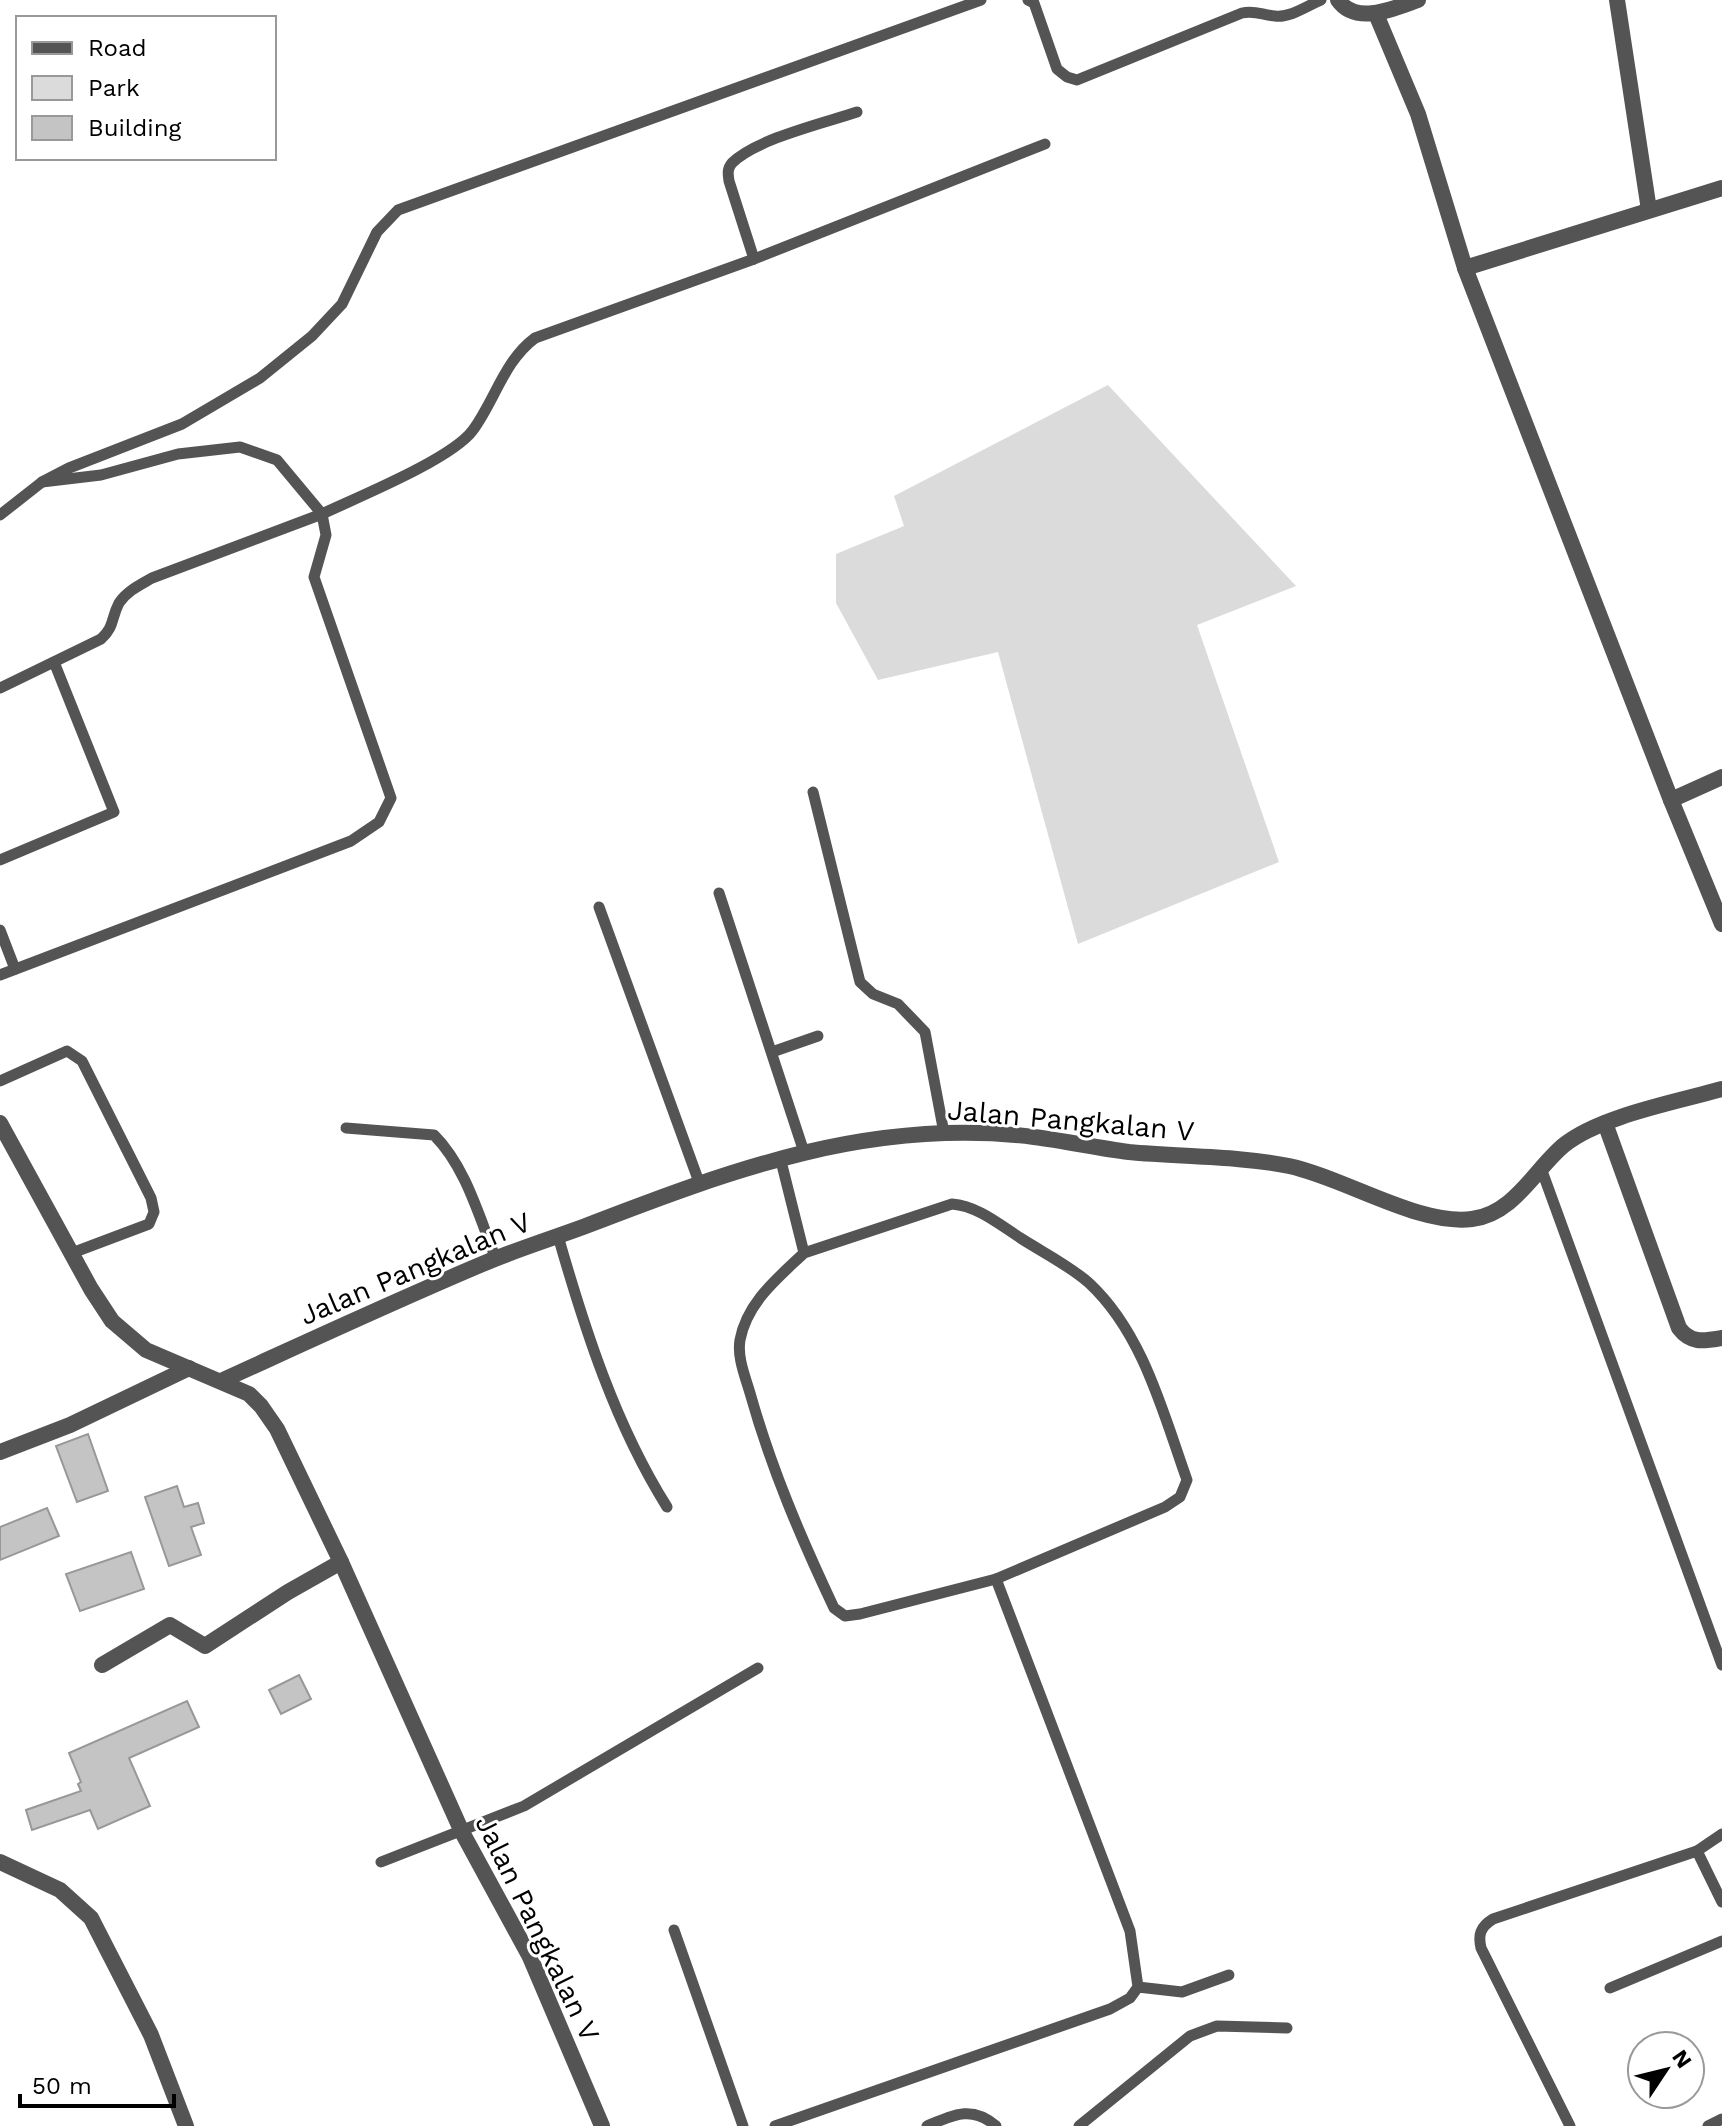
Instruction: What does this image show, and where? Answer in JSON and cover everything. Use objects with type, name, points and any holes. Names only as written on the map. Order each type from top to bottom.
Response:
[{"type":"street","points":[[1338,0],[1352,10],[1376,14],[1418,0]]},
{"type":"street","points":[[1617,0],[1649,210]]},
{"type":"street","points":[[1376,14],[1418,114],[1465,268],[1722,924]]},
{"type":"street","points":[[1465,268],[1722,188]]},
{"type":"street","points":[[1671,800],[1722,777]]},
{"type":"street","name":"Jalan Pangkalan V","points":[[221,1381],[496,1259],[699,1182],[780,1157],[874,1138],[944,1133],[1034,1137],[1127,1151],[1285,1165],[1356,1187],[1425,1215],[1446,1219],[1486,1216],[1512,1199],[1542,1171],[1561,1147],[1579,1134],[1605,1123],[1722,1089]]},
{"type":"street","name":"Jalan Pangkalan V","points":[[0,1123],[91,1289],[112,1321],[146,1350],[249,1394],[277,1429],[341,1562],[462,1832],[530,1957],[602,2126]]},
{"type":"street","points":[[1605,1123],[1679,1328],[1686,1337],[1700,1342],[1722,1338]]},
{"type":"street","points":[[0,1452],[70,1425],[189,1368]]},
{"type":"street","points":[[102,1665],[170,1625],[205,1646],[341,1562]]},
{"type":"street","points":[[0,1862],[60,1890],[91,1918],[151,2035],[186,2126]]},
{"type":"lane","points":[[0,515],[42,482],[69,468],[182,424],[260,378],[312,336],[342,304],[377,232],[398,210],[981,0]]},
{"type":"lane","points":[[1028,0],[1034,3],[1057,69],[1077,80],[1242,13],[1255,10],[1275,16],[1286,15],[1321,0]]},
{"type":"lane","points":[[754,259],[729,181],[729,168],[733,162],[766,143],[857,112]]},
{"type":"lane","points":[[0,688],[101,639],[112,628],[119,604],[131,590],[152,578],[322,514],[433,460],[472,432],[518,351],[535,338],[754,259],[1045,144]]},
{"type":"lane","points":[[0,975],[351,841],[379,822],[391,798],[314,577],[326,535],[322,514],[277,460],[240,447],[178,454],[101,475],[42,482]]},
{"type":"lane","points":[[0,860],[114,812],[54,662]]},
{"type":"lane","points":[[813,792],[860,982],[873,994],[898,1004],[925,1032],[944,1133]]},
{"type":"lane","points":[[719,893],[804,1152]]},
{"type":"lane","points":[[599,907],[699,1182]]},
{"type":"lane","points":[[0,930],[15,969]]},
{"type":"lane","points":[[772,1052],[818,1036]]},
{"type":"lane","points":[[0,1081],[67,1051],[74,1054],[82,1061],[151,1198],[154,1212],[149,1224],[72,1253]]},
{"type":"lane","points":[[346,1128],[434,1135],[449,1150],[496,1259]]},
{"type":"lane","points":[[780,1157],[804,1253]]},
{"type":"lane","points":[[1542,1171],[1722,1665]]},
{"type":"lane","points":[[952,1204],[965,1205],[1086,1281],[1105,1300],[1125,1328],[1165,1418],[1187,1480],[1180,1497],[1148,1515],[996,1579],[845,1616],[834,1608],[794,1523],[763,1442],[739,1354],[740,1339],[757,1300],[804,1253],[952,1204]]},
{"type":"lane","points":[[558,1236],[598,1361],[628,1436],[667,1507]]},
{"type":"lane","points":[[775,2126],[1110,2009],[1130,1998],[1138,1987],[1130,1931],[996,1579]]},
{"type":"lane","points":[[381,1862],[524,1806],[758,1668]]},
{"type":"lane","points":[[1570,2126],[1481,1948],[1479,1936],[1484,1925],[1493,1919],[1697,1851],[1722,1834]]},
{"type":"lane","points":[[1697,1851],[1722,1902]]},
{"type":"lane","points":[[674,1930],[743,2126]]},
{"type":"lane","points":[[1610,1988],[1722,1941]]},
{"type":"lane","points":[[1138,1987],[1182,1992],[1229,1975]]},
{"type":"lane","points":[[1079,2126],[1190,2036],[1217,2026],[1287,2028]]},
{"type":"lane","points":[[927,2126],[956,2114],[984,2115],[996,2126]]},
{"type":"lane","points":[[1708,2126],[1722,2119]]},
{"type":"green space","points":[[1108,385],[1296,586],[1197,625],[1279,862],[1078,944],[998,652],[878,680],[836,603],[836,554],[904,526],[894,496]]},
{"type":"building","points":[[88,1434],[108,1491],[77,1502],[56,1446]]},
{"type":"building","points":[[177,1486],[184,1507],[198,1503],[204,1523],[191,1527],[201,1555],[169,1566],[145,1497]]},
{"type":"building","points":[[47,1508],[59,1536],[0,1560],[0,1527]]},
{"type":"building","points":[[131,1552],[144,1589],[80,1611],[66,1574]]},
{"type":"building","points":[[299,1675],[311,1699],[281,1714],[269,1690]]},
{"type":"building","points":[[187,1701],[199,1727],[129,1758],[150,1806],[98,1829],[90,1810],[32,1830],[26,1810],[81,1791],[78,1784],[81,1782],[69,1753]]}]
